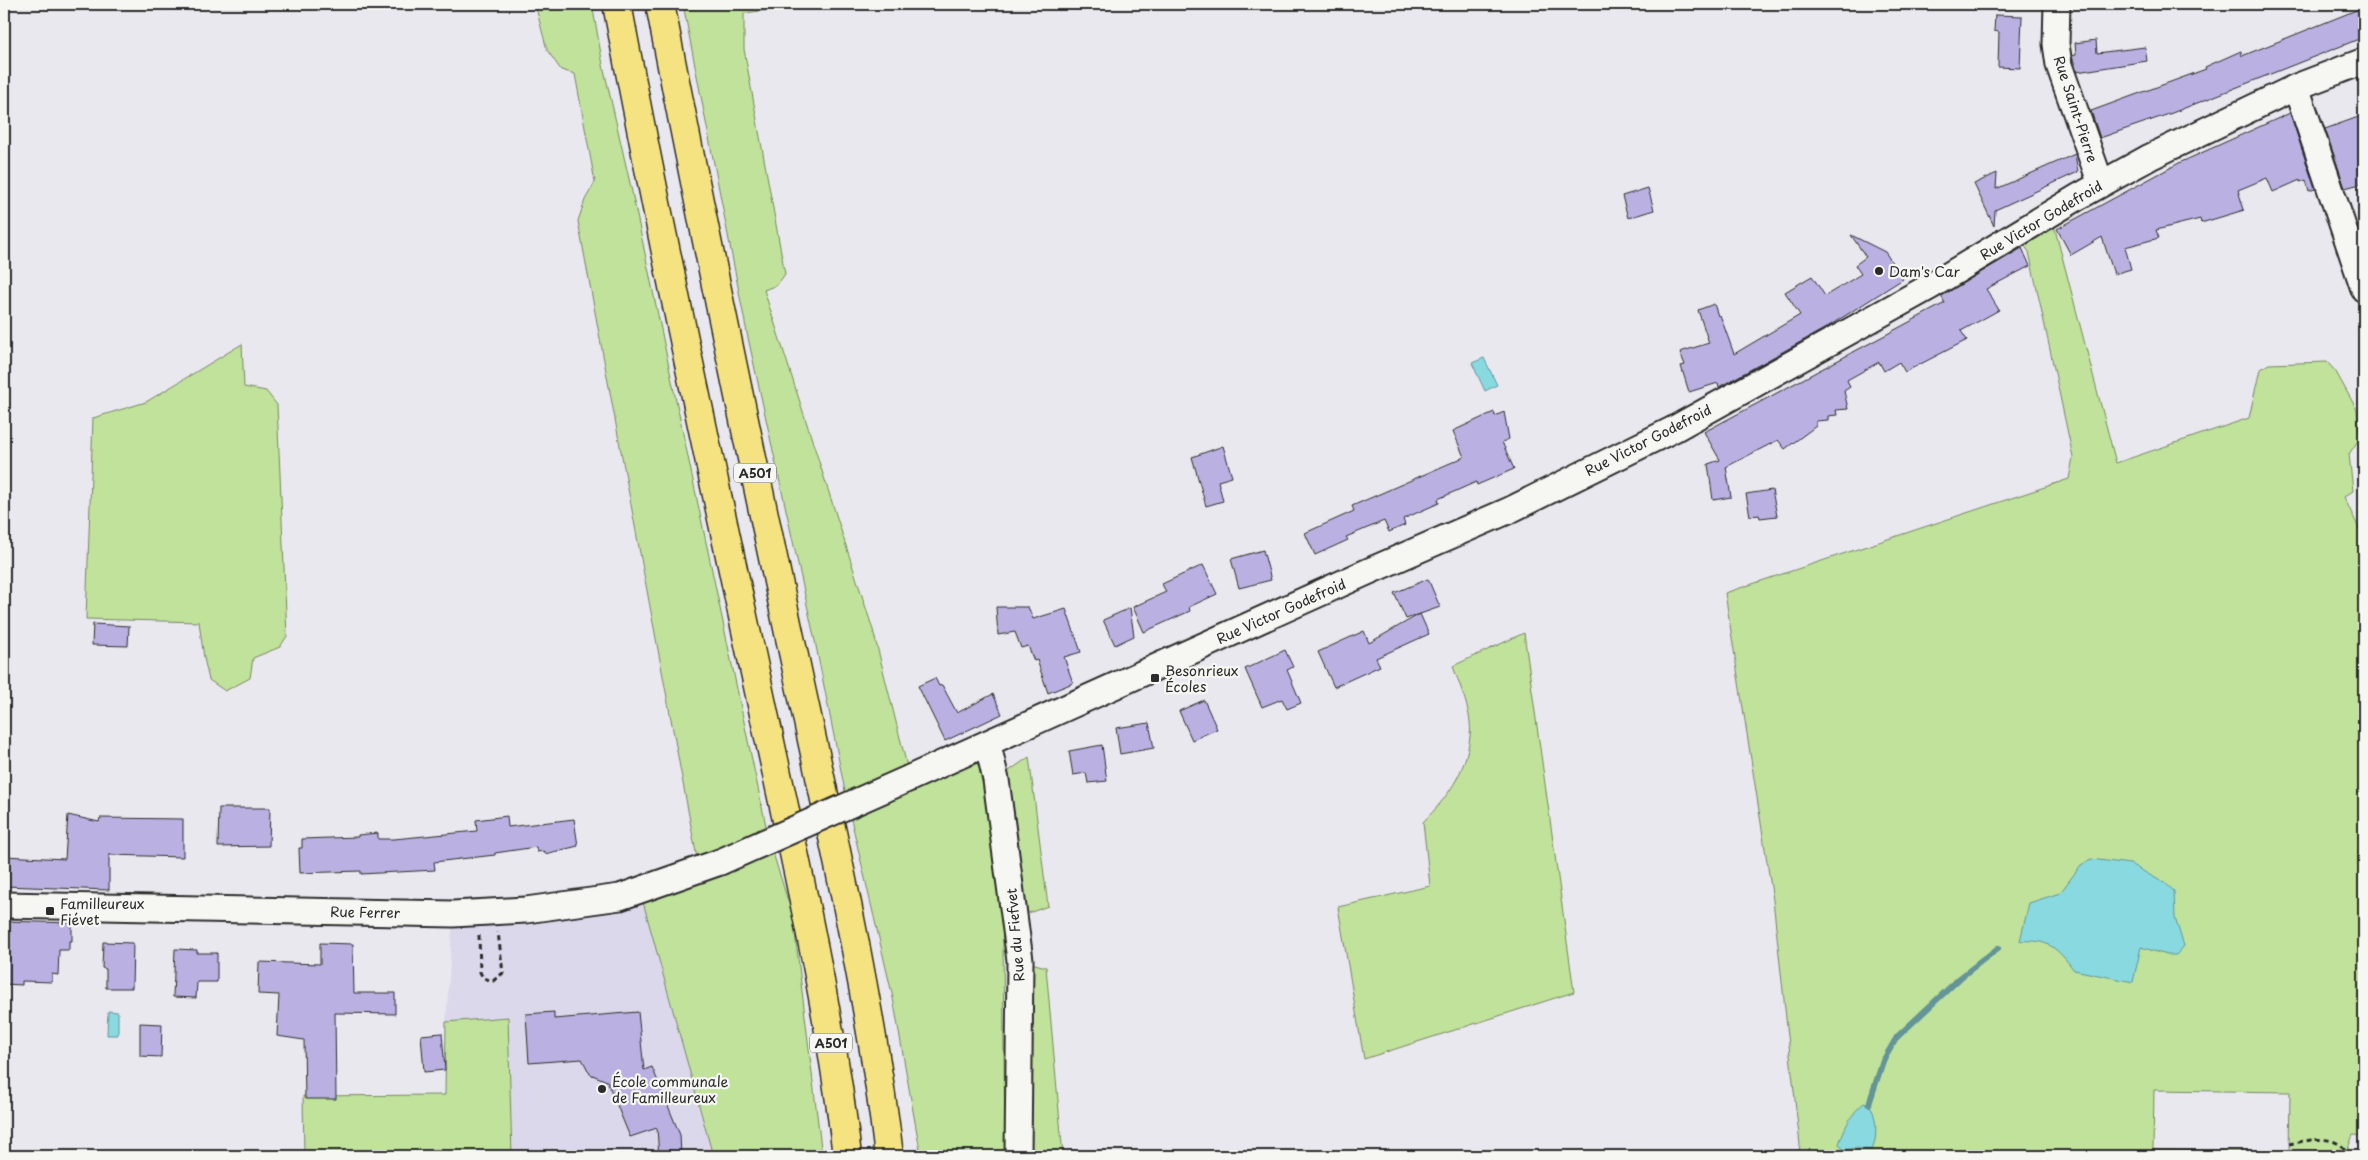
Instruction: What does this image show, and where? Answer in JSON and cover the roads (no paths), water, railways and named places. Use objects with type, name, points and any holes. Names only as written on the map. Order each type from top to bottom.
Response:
[{"type":"highway","name":"A501","points":[[616,4],[706,446],[810,930],[840,1096],[847,1156]]},
{"type":"highway","name":"A501","points":[[660,4],[702,223],[855,941],[882,1097],[889,1156]]},
{"type":"street","name":"Rue Saint-Pierre","points":[[2057,4],[2056,44],[2059,65],[2101,184]]},
{"type":"street","name":"Rue Victor Godefroid","points":[[720,862],[988,745],[1313,596],[1510,510],[1674,429],[1931,286],[2101,184],[2150,157],[2296,87],[2364,61]]},
{"type":"street","points":[[2296,87],[2364,289]]},
{"type":"street","name":"Rue du Fiefvet","points":[[988,745],[996,780],[1020,960],[1018,1156]]},
{"type":"street","name":"Rue Ferrer","points":[[4,905],[499,912],[620,897],[720,862]]},
{"type":"water","points":[[1484,358],[1497,385],[1485,391],[1472,363]]},
{"type":"water","points":[[2091,859],[2130,864],[2166,884],[2174,891],[2175,918],[2184,946],[2176,955],[2166,955],[2141,947],[2133,982],[2074,970],[2052,946],[2045,943],[2020,941],[2029,903],[2060,893],[2081,865]]},
{"type":"water","points":[[108,1011],[118,1012],[118,1035],[107,1035]]},
{"type":"water","points":[[1864,1103],[1869,1104],[1874,1114],[1876,1126],[1872,1150],[1855,1148],[1844,1150],[1839,1144],[1843,1133],[1852,1116]]},
{"type":"waterway","points":[[1869,1104],[1883,1061],[1897,1037],[1961,977],[1998,948]]},
{"type":"place","name":"Dam's Car","points":[[1879,271]]},
{"type":"place","name":"Besonrieux Écoles","points":[[1155,678]]},
{"type":"place","name":"Familleureux Fiévet","points":[[50,911]]},
{"type":"place","name":"École communale de Familleureux","points":[[602,1089]]}]
